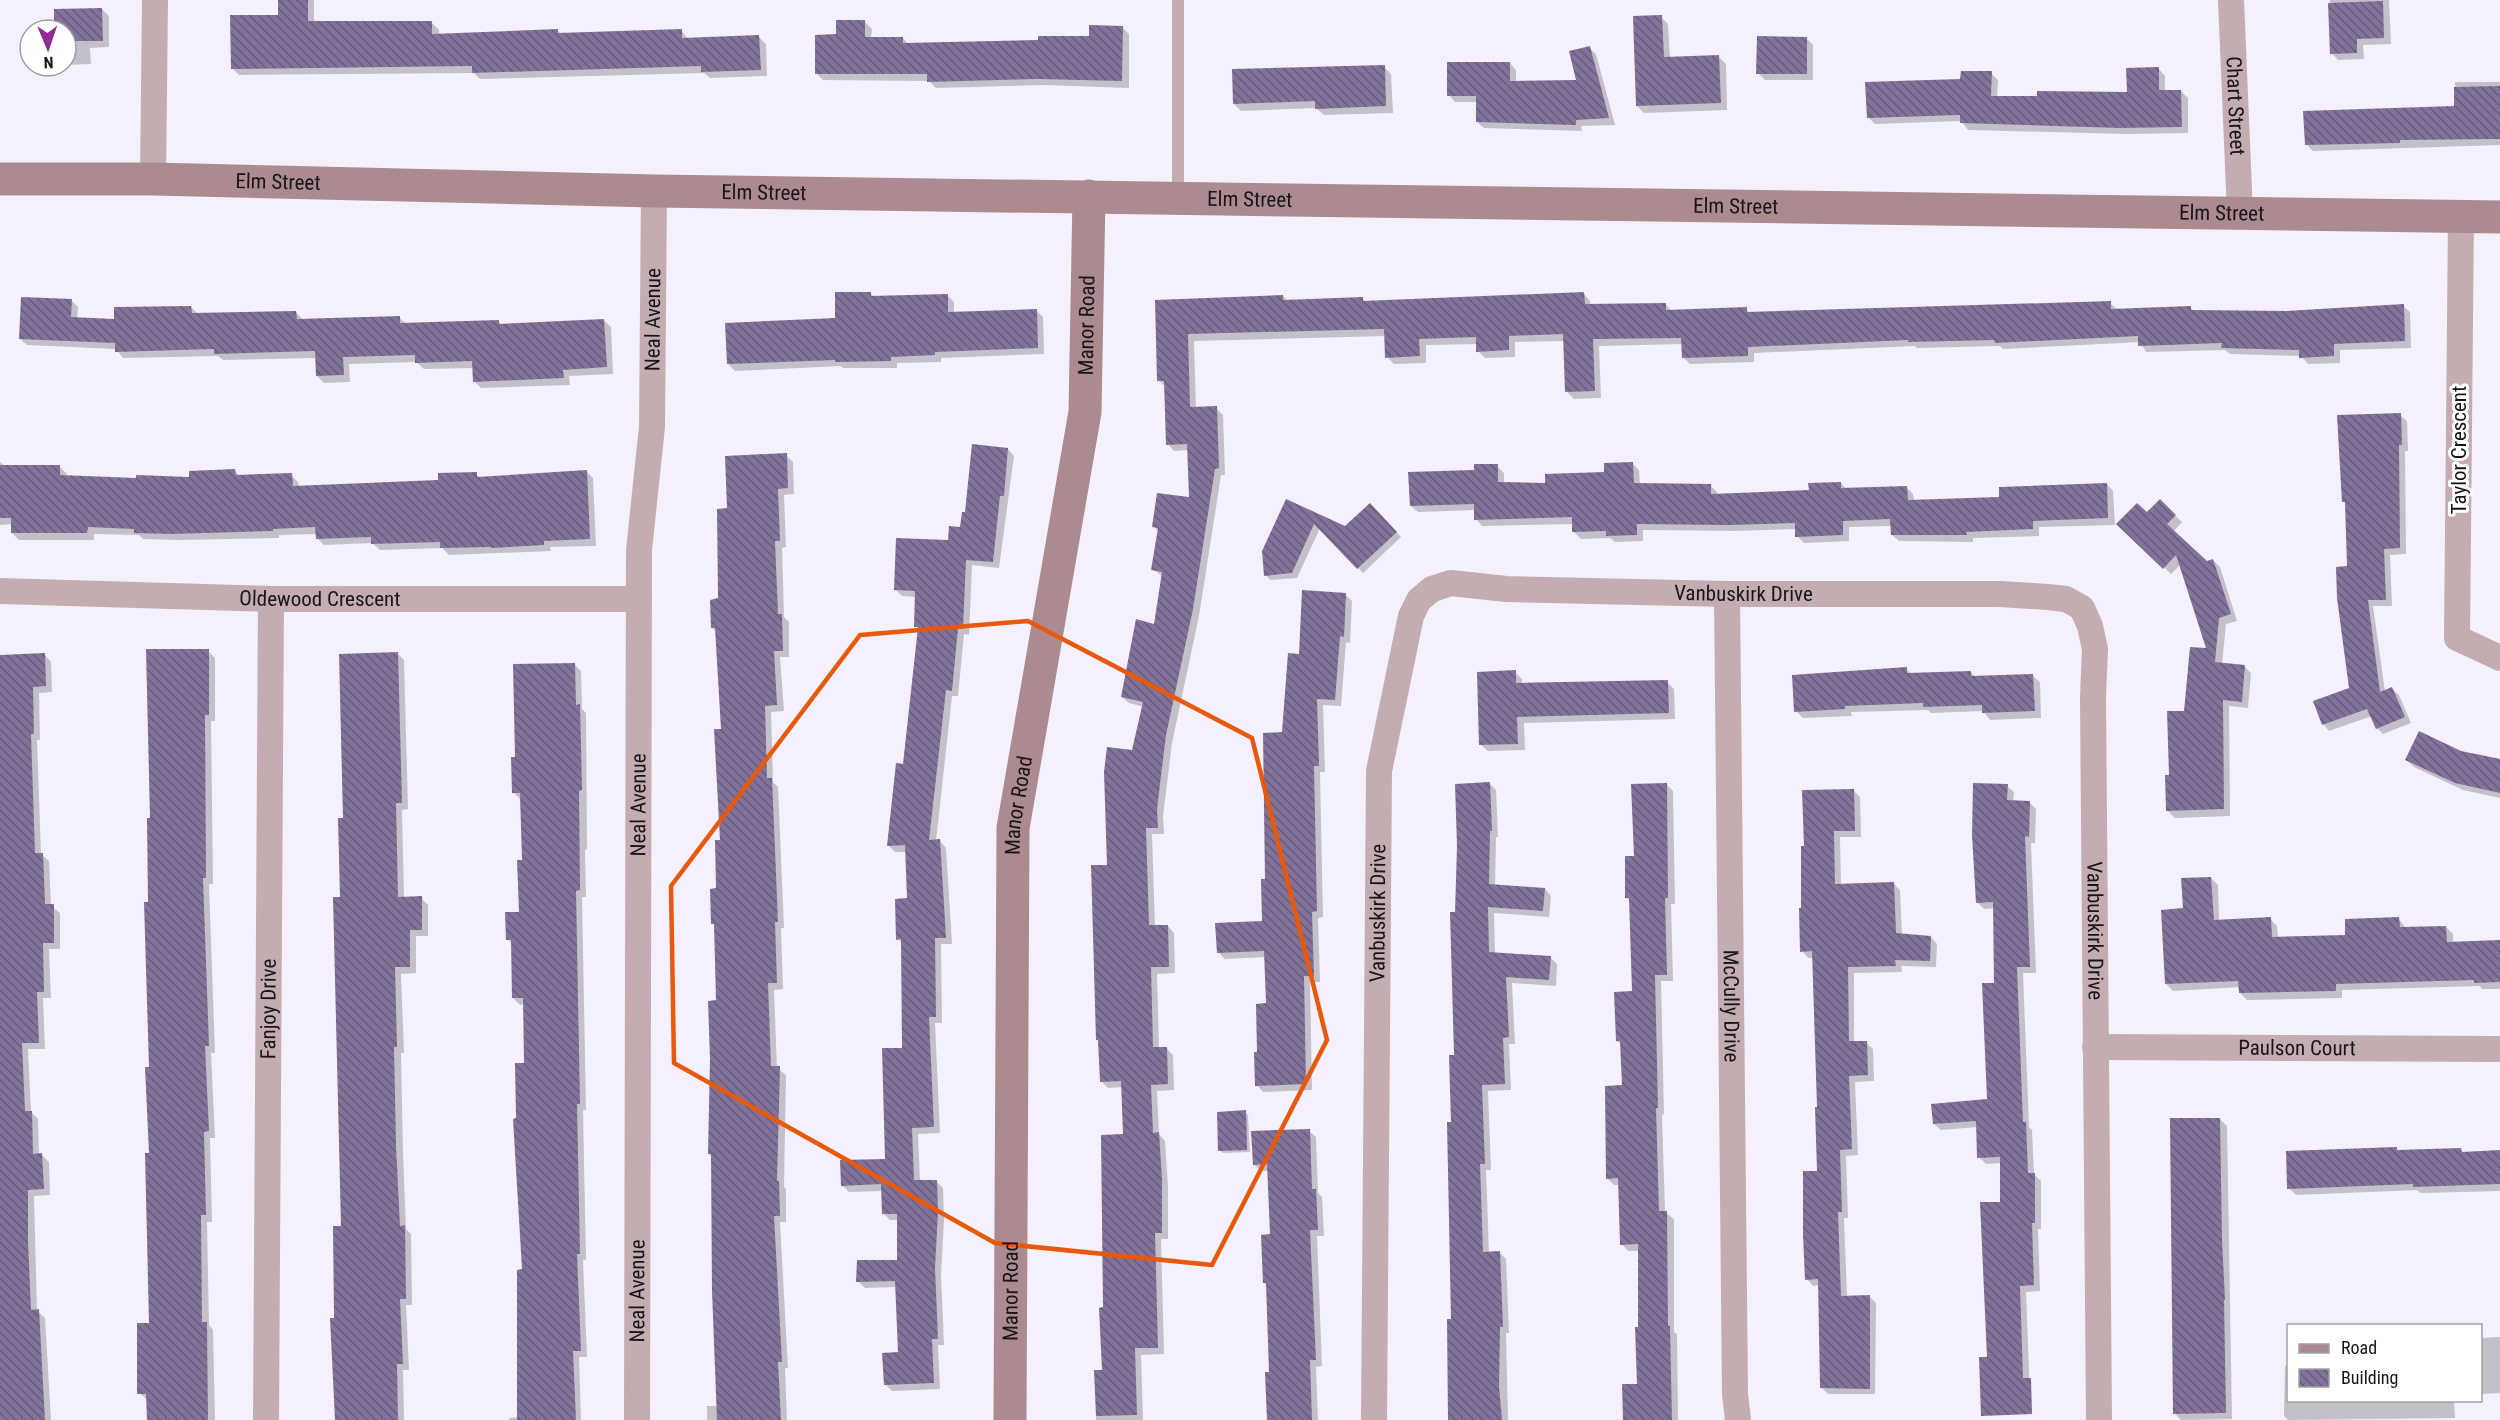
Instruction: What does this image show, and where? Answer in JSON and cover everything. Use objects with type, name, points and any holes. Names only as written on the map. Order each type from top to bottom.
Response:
[{"type":"main road","name":"Elm Street","points":[[0,178],[654,191],[2500,217]]},
{"type":"main road","name":"Manor Road","points":[[1010,1420],[1013,828],[1085,412],[1089,196]]},
{"type":"street","points":[[153,180],[155,0]]},
{"type":"street","name":"Chart Street","points":[[2231,0],[2240,214]]},
{"type":"street","name":"Neal Avenue","points":[[637,1420],[639,550],[652,427],[654,191]]},
{"type":"street","name":"Taylor Crescent","points":[[2461,215],[2457,638],[2500,658]]},
{"type":"street","name":"Vanbuskirk Drive","points":[[1374,1420],[1379,771],[1411,616],[1419,600],[1432,589],[1451,583],[1506,589],[1726,594],[2000,594],[2066,599],[2082,608],[2090,626],[2095,649],[2093,697],[2099,1420]]},
{"type":"street","name":"Oldewood Crescent","points":[[0,591],[271,599],[639,599]]},
{"type":"street","name":"McCully Drive","points":[[1726,594],[1735,1394],[1738,1420]]},
{"type":"street","name":"Fanjoy Drive","points":[[266,1420],[271,599]]},
{"type":"street","name":"Paulson Court","points":[[2095,1047],[2500,1049]]},
{"type":"lane","points":[[1178,0],[1178,197]]},
{"type":"highlighted area","points":[[1028,621],[1252,738],[1327,1040],[1212,1265],[995,1243],[674,1063],[671,886],[860,635]]},
{"type":"building","points":[[278,0],[308,0],[308,21],[432,21],[432,34],[558,29],[558,33],[682,29],[682,38],[759,35],[761,70],[701,72],[701,66],[472,73],[472,66],[231,69],[230,15],[278,15]]},
{"type":"building","points":[[2383,1],[2384,38],[2357,39],[2357,53],[2330,54],[2328,3]]},
{"type":"building","points":[[102,8],[103,41],[78,41],[78,18],[54,18],[54,9]]},
{"type":"building","points":[[1662,15],[1664,57],[1719,55],[1721,103],[1636,106],[1633,16]]},
{"type":"building","points":[[836,20],[865,20],[865,37],[903,37],[903,43],[1038,40],[1038,36],[1089,36],[1089,25],[1123,26],[1122,81],[1038,79],[927,82],[927,74],[815,74],[815,35],[836,34]]},
{"type":"building","points":[[1757,36],[1807,37],[1807,74],[1756,74]]},
{"type":"building","points":[[1590,46],[1609,118],[1576,120],[1576,125],[1476,122],[1476,96],[1447,96],[1447,62],[1510,62],[1510,81],[1576,80],[1569,51]]},
{"type":"building","points":[[1385,65],[1386,106],[1315,109],[1315,101],[1233,104],[1232,69]]},
{"type":"building","points":[[2159,67],[2159,90],[2181,90],[2182,127],[2120,128],[1960,123],[1960,115],[1867,118],[1865,82],[1960,79],[1961,71],[1992,71],[1991,96],[2037,96],[2037,91],[2127,92],[2126,68]]},
{"type":"building","points":[[2500,86],[2500,139],[2400,140],[2400,143],[2305,145],[2303,111],[2454,106],[2454,87]]},
{"type":"building","points":[[835,292],[871,292],[871,296],[948,294],[948,312],[1037,309],[1038,348],[935,352],[935,355],[891,357],[891,361],[835,362],[835,360],[727,364],[725,323],[835,318]]},
{"type":"building","points":[[1584,292],[1585,304],[1666,303],[1666,310],[1747,307],[1747,312],[2111,301],[2111,309],[2191,306],[2191,310],[2286,311],[2404,304],[2405,341],[2334,344],[2334,356],[2299,358],[2299,350],[2221,348],[2222,343],[2138,346],[2138,336],[1995,343],[1994,340],[1908,342],[1908,340],[1748,347],[1748,356],[1682,358],[1681,338],[1593,339],[1595,391],[1565,392],[1563,334],[1509,336],[1509,350],[1476,352],[1476,337],[1419,339],[1420,356],[1385,358],[1384,329],[1188,334],[1190,407],[1217,406],[1219,468],[1215,469],[1193,609],[1166,735],[1157,809],[1158,828],[1146,828],[1149,925],[1168,925],[1169,967],[1151,967],[1153,1047],[1167,1047],[1168,1084],[1151,1085],[1153,1133],[1159,1132],[1162,1180],[1162,1233],[1155,1233],[1158,1348],[1135,1348],[1137,1415],[1096,1416],[1094,1370],[1102,1370],[1099,1308],[1103,1307],[1101,1135],[1123,1134],[1121,1081],[1100,1082],[1098,1040],[1096,1040],[1091,865],[1107,865],[1104,772],[1107,747],[1132,750],[1143,702],[1121,697],[1136,619],[1154,624],[1162,572],[1151,570],[1158,528],[1152,527],[1157,493],[1189,497],[1187,444],[1166,445],[1164,381],[1157,381],[1155,300],[1283,295],[1283,300],[1363,297],[1363,301]]},
{"type":"building","points":[[21,297],[72,299],[71,317],[114,319],[114,307],[191,306],[192,313],[296,311],[297,319],[400,316],[400,323],[499,320],[499,324],[604,319],[607,367],[563,370],[564,378],[473,382],[472,361],[415,363],[415,355],[343,357],[344,375],[316,376],[315,351],[214,354],[214,349],[115,352],[115,343],[19,339]]},
{"type":"building","points":[[2401,413],[2400,548],[2384,549],[2386,600],[2368,600],[2380,692],[2392,687],[2405,717],[2376,729],[2367,709],[2322,725],[2313,701],[2349,688],[2337,598],[2336,567],[2347,566],[2345,502],[2342,502],[2337,415]]},
{"type":"building","points":[[972,444],[1008,448],[1004,496],[1000,496],[993,562],[966,560],[963,629],[958,628],[952,691],[946,690],[929,840],[940,839],[946,938],[935,938],[936,1017],[929,1017],[934,1127],[912,1128],[914,1180],[937,1180],[935,1268],[938,1339],[932,1339],[934,1383],[884,1385],[882,1353],[898,1352],[895,1281],[856,1282],[857,1260],[897,1260],[897,1214],[882,1214],[881,1184],[841,1186],[840,1160],[885,1159],[882,1048],[902,1048],[901,939],[896,940],[895,899],[907,898],[905,845],[887,846],[896,763],[903,764],[918,627],[914,627],[915,591],[894,590],[896,538],[948,540],[949,526],[960,527],[962,512],[965,512]]},
{"type":"building","points":[[787,453],[788,488],[778,489],[780,541],[775,541],[778,614],[782,614],[783,651],[774,651],[777,705],[765,706],[767,778],[772,778],[778,922],[775,922],[777,983],[768,983],[771,1066],[780,1066],[777,1181],[779,1181],[780,1216],[774,1216],[782,1362],[778,1362],[781,1420],[717,1420],[712,1291],[711,1154],[708,1154],[710,1059],[708,1001],[716,1000],[714,924],[711,924],[710,889],[716,888],[715,840],[720,840],[714,729],[721,729],[715,628],[711,628],[710,600],[718,598],[717,509],[727,508],[725,456]]},
{"type":"building","points":[[1633,462],[1634,483],[1711,484],[1711,494],[1809,490],[1808,483],[1841,482],[1841,488],[1907,486],[1908,500],[1999,497],[1999,487],[2107,483],[2108,518],[2033,521],[2033,529],[1966,532],[1967,535],[1891,535],[1890,519],[1843,521],[1843,535],[1795,537],[1795,523],[1637,524],[1637,535],[1606,536],[1606,531],[1572,532],[1572,517],[1474,520],[1474,504],[1410,506],[1408,472],[1474,470],[1474,464],[1498,464],[1498,482],[1545,483],[1545,474],[1604,472],[1604,463]]},
{"type":"building","points":[[0,465],[60,465],[60,475],[136,478],[136,475],[189,477],[189,471],[235,469],[236,475],[292,473],[293,486],[438,480],[438,473],[477,472],[477,477],[587,470],[590,539],[544,541],[544,545],[440,548],[440,542],[371,544],[371,537],[316,539],[315,527],[273,529],[273,531],[170,534],[134,533],[134,529],[88,527],[87,533],[11,533],[11,518],[0,518]]},
{"type":"building","points":[[1286,499],[1345,526],[1370,503],[1397,532],[1357,569],[1314,524],[1292,573],[1264,576],[1262,551]]},
{"type":"building","points":[[2160,499],[2176,515],[2167,524],[2207,561],[2213,559],[2231,614],[2219,618],[2215,662],[2245,665],[2242,702],[2223,700],[2224,809],[2166,811],[2165,775],[2169,775],[2167,711],[2184,711],[2190,647],[2206,648],[2176,555],[2163,569],[2116,524],[2137,503],[2147,512]]},
{"type":"building","points":[[1302,590],[1346,593],[1344,637],[1340,636],[1335,700],[1317,699],[1319,766],[1314,766],[1317,911],[1312,912],[1314,976],[1304,976],[1306,1084],[1255,1086],[1256,1004],[1266,1003],[1264,951],[1217,953],[1215,923],[1262,921],[1261,879],[1265,879],[1263,733],[1282,732],[1288,653],[1299,654]]},
{"type":"building","points":[[146,649],[209,649],[209,715],[205,715],[206,878],[203,878],[209,1046],[205,1046],[209,1131],[204,1132],[206,1215],[201,1215],[202,1322],[207,1322],[208,1420],[147,1420],[146,1394],[137,1394],[137,1323],[149,1323],[145,1153],[149,1153],[145,1067],[149,1067],[144,902],[148,902],[147,818],[150,818]]},
{"type":"building","points":[[398,652],[402,803],[396,803],[398,897],[422,896],[422,930],[410,930],[410,967],[395,967],[396,1146],[400,1226],[405,1225],[406,1299],[400,1299],[403,1364],[397,1364],[398,1420],[335,1420],[330,1318],[334,1318],[333,1226],[341,1226],[333,897],[340,897],[338,818],[343,818],[339,654]]},
{"type":"building","points":[[45,653],[46,686],[33,687],[34,734],[31,734],[35,853],[43,853],[45,904],[54,904],[54,943],[43,943],[44,992],[37,992],[39,1043],[22,1043],[25,1111],[32,1111],[33,1154],[42,1153],[44,1189],[28,1190],[28,1241],[31,1310],[39,1309],[45,1420],[0,1420],[0,655]]},
{"type":"building","points":[[575,663],[576,705],[580,704],[582,790],[579,791],[580,890],[576,891],[580,1104],[577,1104],[580,1254],[577,1254],[581,1351],[573,1351],[576,1420],[517,1420],[517,1270],[522,1269],[513,1119],[516,1118],[515,1063],[524,1063],[523,998],[512,998],[511,940],[506,940],[505,912],[519,912],[517,860],[522,860],[520,793],[512,793],[511,757],[515,757],[513,664]]},
{"type":"building","points":[[1907,667],[1907,673],[1971,671],[1971,676],[2033,674],[2035,711],[1982,713],[1982,705],[1923,707],[1923,703],[1845,706],[1845,709],[1794,712],[1792,675]]},
{"type":"building","points":[[1516,670],[1516,683],[1668,680],[1669,713],[1517,717],[1518,744],[1479,745],[1477,672]]},
{"type":"building","points":[[2419,731],[2461,751],[2500,759],[2500,793],[2455,783],[2405,760]]},
{"type":"building","points":[[1490,782],[1492,831],[1490,831],[1489,884],[1545,888],[1543,911],[1488,907],[1489,952],[1551,956],[1549,980],[1506,977],[1509,1037],[1503,1038],[1505,1084],[1482,1085],[1485,1164],[1480,1164],[1483,1252],[1500,1251],[1503,1327],[1500,1327],[1499,1386],[1502,1420],[1448,1420],[1447,1319],[1451,1319],[1447,1122],[1451,1122],[1449,1055],[1454,1055],[1450,912],[1455,912],[1457,846],[1455,784]]},
{"type":"building","points":[[1667,783],[1668,898],[1665,898],[1667,975],[1655,975],[1658,1108],[1656,1108],[1659,1211],[1667,1211],[1672,1420],[1623,1420],[1622,1384],[1637,1384],[1635,1327],[1638,1327],[1638,1244],[1620,1245],[1618,1178],[1606,1179],[1605,1086],[1622,1085],[1620,1041],[1616,1041],[1614,992],[1632,991],[1629,898],[1625,898],[1625,856],[1634,856],[1631,784]]},
{"type":"building","points":[[1973,783],[2008,784],[2007,800],[2030,801],[2029,837],[2025,836],[2030,967],[2017,967],[2023,1122],[2026,1122],[2028,1173],[2035,1173],[2035,1223],[2032,1223],[2034,1285],[2020,1286],[2023,1378],[2031,1378],[2032,1414],[1981,1416],[1979,1357],[1987,1357],[1980,1202],[2000,1202],[2000,1157],[1977,1158],[1976,1121],[1933,1124],[1931,1104],[1987,1099],[1982,983],[1994,983],[1993,902],[1976,903],[1972,835]]},
{"type":"building","points":[[1854,789],[1855,831],[1834,831],[1835,884],[1894,882],[1896,933],[1931,936],[1930,961],[1895,960],[1896,966],[1848,967],[1849,1041],[1867,1041],[1868,1075],[1849,1076],[1852,1149],[1840,1150],[1842,1212],[1838,1212],[1841,1296],[1870,1295],[1870,1389],[1820,1388],[1818,1279],[1805,1280],[1803,1235],[1803,1171],[1817,1171],[1815,1107],[1817,1107],[1812,951],[1800,952],[1801,846],[1804,846],[1802,790]]},
{"type":"building","points":[[2211,877],[2214,920],[2271,917],[2272,937],[2345,935],[2345,919],[2399,917],[2400,927],[2446,926],[2447,942],[2500,940],[2500,982],[2474,983],[2474,980],[2336,984],[2336,991],[2239,993],[2238,981],[2165,984],[2161,910],[2183,908],[2181,878]]},
{"type":"building","points":[[1246,1110],[1247,1150],[1218,1151],[1217,1112]]},
{"type":"building","points":[[2170,1118],[2220,1118],[2226,1413],[2173,1414]]},
{"type":"building","points":[[1310,1129],[1312,1189],[1316,1189],[1318,1230],[1310,1230],[1316,1360],[1310,1360],[1312,1420],[1267,1420],[1265,1372],[1269,1372],[1266,1283],[1263,1283],[1261,1235],[1270,1234],[1267,1164],[1253,1165],[1251,1131]]},
{"type":"building","points":[[2397,1147],[2397,1150],[2461,1148],[2462,1152],[2500,1150],[2500,1184],[2413,1187],[2413,1184],[2287,1189],[2286,1151]]}]
